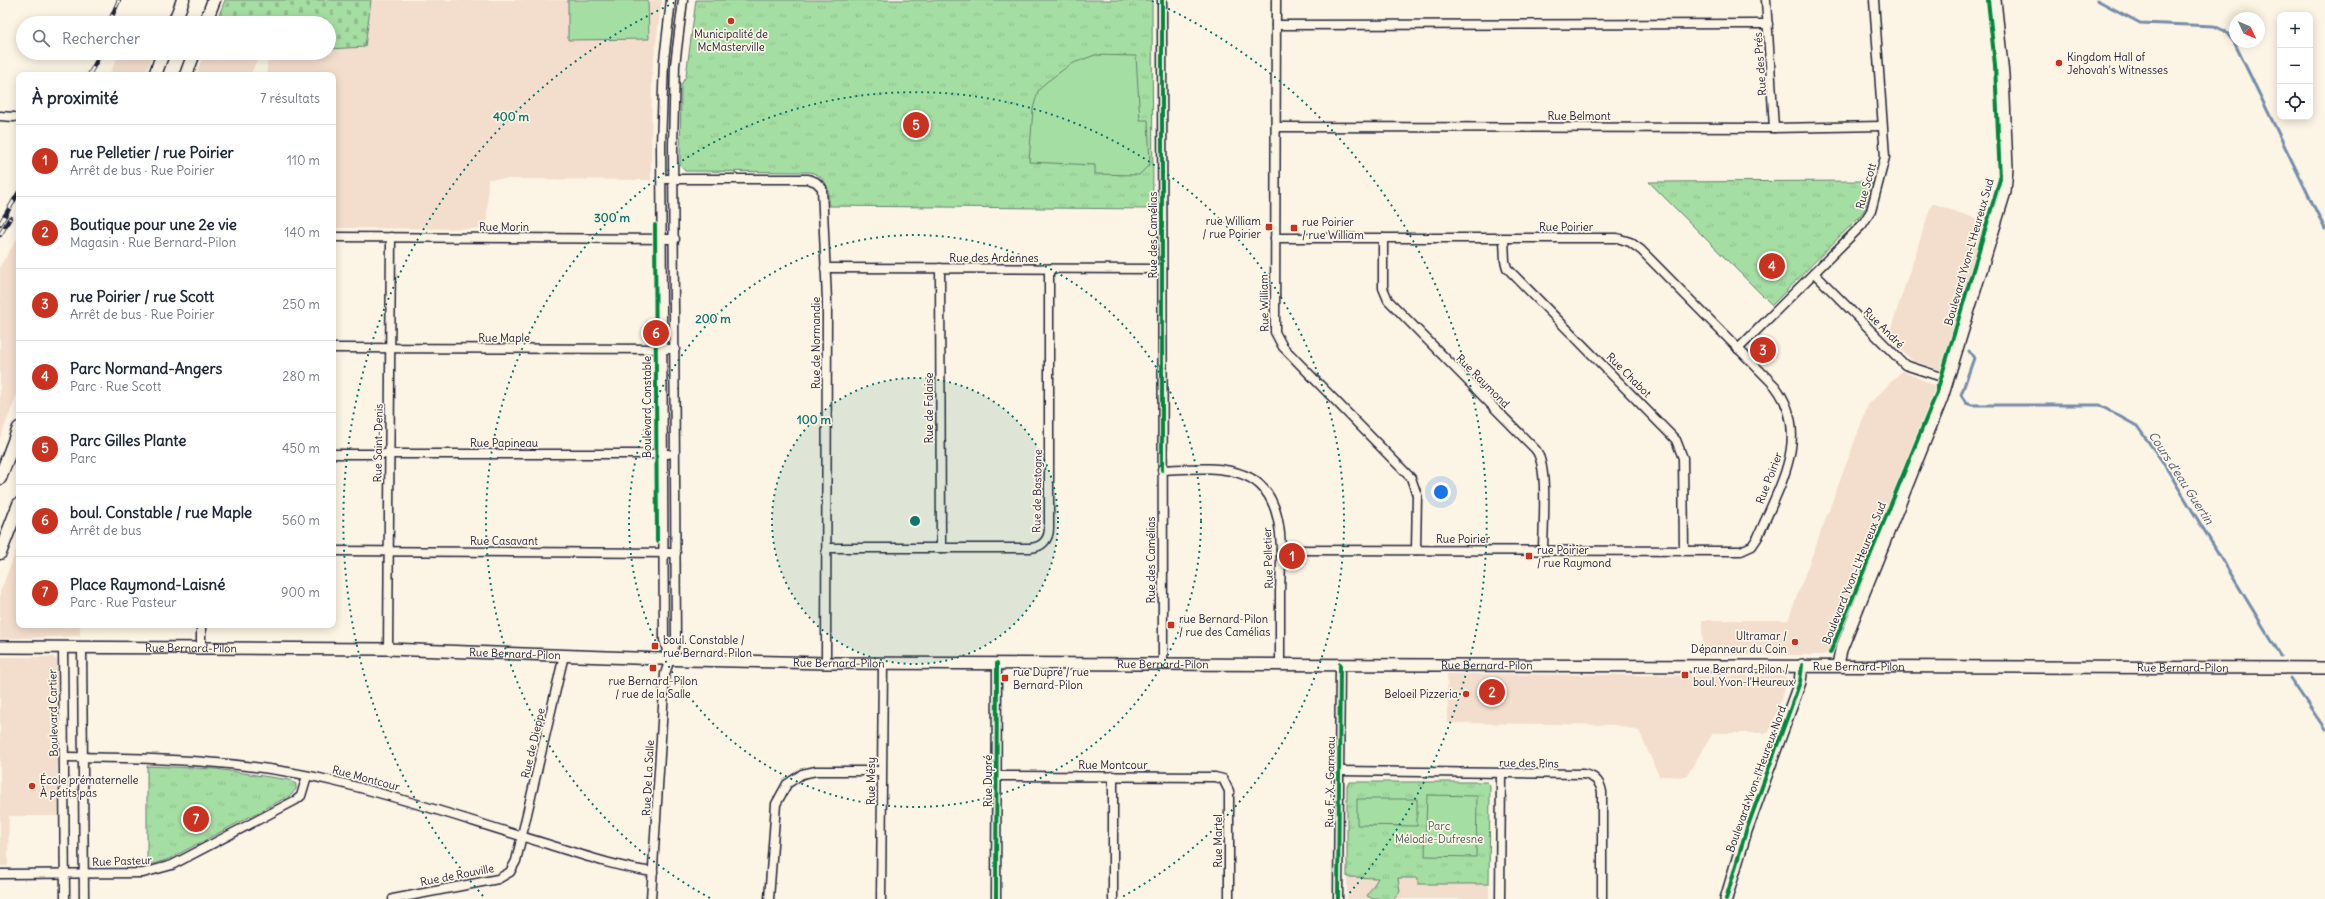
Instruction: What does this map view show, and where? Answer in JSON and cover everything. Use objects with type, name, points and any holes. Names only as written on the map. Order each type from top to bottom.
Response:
[{"type":"main road","points":[[177,16],[183,0]]},
{"type":"main road","points":[[208,16],[214,0]]},
{"type":"main road","name":"Boulevard Yvon-L'Heureux Sud","points":[[1838,665],[1841,650],[1948,379],[2003,198],[2007,180],[2003,75],[1995,0]]},
{"type":"main road","points":[[156,72],[160,60]]},
{"type":"main road","points":[[187,72],[191,60]]},
{"type":"main road","points":[[0,478],[16,436]]},
{"type":"main road","points":[[0,553],[16,512]]},
{"type":"main road","name":"Rue Bernard-Pilon","points":[[0,647],[388,649],[826,663],[1838,665],[2325,668]]},
{"type":"main road","name":"Boulevard Yvon-l'Heureux Nord","points":[[1726,899],[1746,831],[1800,682],[1802,665]]},
{"type":"street","name":"Boulevard Constable","points":[[669,659],[664,640],[664,454],[661,179],[663,78],[671,0]]},
{"type":"street","points":[[669,659],[676,640],[675,239],[673,179],[674,78],[683,0]]},
{"type":"street","name":"Rue des Camélias","points":[[1162,0],[1163,664]]},
{"type":"street","name":"Rue William","points":[[1276,0],[1274,328],[1277,339],[1411,478],[1416,491],[1416,550]]},
{"type":"street","name":"Rue des Prés","points":[[1766,0],[1774,128]]},
{"type":"street","name":"Rue Scott","points":[[1738,349],[1862,225],[1870,215],[1884,167],[1874,0]]},
{"type":"street","points":[[1276,25],[1768,24]]},
{"type":"street","points":[[663,78],[674,78]]},
{"type":"street","points":[[0,116],[14,117]]},
{"type":"street","name":"Rue Belmont","points":[[1276,127],[1774,128],[1882,126]]},
{"type":"street","name":"Rue de Normandie","points":[[661,179],[808,179],[816,182],[822,188],[825,268],[827,548],[826,663]]},
{"type":"street","name":"Rue Morin","points":[[336,237],[675,239]]},
{"type":"street","name":"Rue Saint-Denis","points":[[388,649],[391,237]]},
{"type":"street","name":"Rue Poirier","points":[[1275,238],[1616,238],[1630,242],[1641,250],[1776,386],[1786,402],[1793,426],[1791,451],[1758,537],[1752,546],[1741,551],[1281,550]]},
{"type":"street","name":"Rue Raymond","points":[[1383,238],[1384,288],[1388,300],[1535,449],[1541,458],[1543,472],[1543,550]]},
{"type":"street","name":"Rue Chabot","points":[[1504,239],[1505,261],[1507,268],[1671,433],[1679,444],[1683,466],[1684,550]]},
{"type":"street","name":"Rue des Ardennes","points":[[825,268],[1162,269]]},
{"type":"street","name":"Rue de Falaise","points":[[940,268],[940,548]]},
{"type":"street","name":"Rue de Bastogne","points":[[827,548],[1030,548],[1042,545],[1048,535],[1049,269]]},
{"type":"street","name":"Rue André","points":[[1814,273],[1905,365],[1948,379]]},
{"type":"street","name":"Rue Maple","points":[[336,348],[675,349]]},
{"type":"street","name":"Rue Papineau","points":[[336,454],[676,454]]},
{"type":"street","name":"Rue Pelletier","points":[[1162,470],[1228,471],[1253,479],[1264,490],[1272,504],[1278,525],[1281,550],[1280,664]]},
{"type":"street","name":"Rue Casavant","points":[[336,551],[676,553]]},
{"type":"street","points":[[201,628],[201,647]]},
{"type":"street","name":"Boulevard Cartier","points":[[63,647],[65,899]]},
{"type":"street","points":[[82,647],[84,899]]},
{"type":"street","name":"Rue de Dieppe","points":[[522,837],[564,655]]},
{"type":"street","name":"Rue De La Salle","points":[[651,899],[665,674],[669,659]]},
{"type":"street","name":"Rue Mésy","points":[[881,899],[883,663]]},
{"type":"street","name":"Rue Dupré","points":[[996,899],[998,663]]},
{"type":"street","name":"Rue F.-X.-Garneau","points":[[1338,899],[1340,664]]},
{"type":"street","name":"Rue Montcour","points":[[65,757],[183,760],[249,766],[307,776],[394,797],[591,857],[653,872]]},
{"type":"street","points":[[769,899],[776,804],[787,784],[802,774],[816,771],[882,771]]},
{"type":"street","name":"rue des Pins","points":[[1338,771],[1586,775],[1597,780],[1602,792],[1602,899]]},
{"type":"street","points":[[1500,899],[1501,773]]},
{"type":"street","name":"Rue Pasteur","points":[[0,874],[150,872],[172,865],[296,800],[301,796],[307,776]]},
{"type":"street","name":"Rue Montcour","points":[[997,776],[1215,777],[1223,779],[1227,783]]},
{"type":"street","points":[[1113,776],[1113,899]]},
{"type":"street","name":"Rue Martel","points":[[1227,783],[1229,791],[1229,899]]},
{"type":"street","name":"Rue de Rouville","points":[[393,899],[501,878],[514,866],[522,837]]},
{"type":"shaded area","points":[[371,0],[662,0],[652,73],[651,180],[488,179],[487,229],[336,228],[336,72],[267,72],[267,60],[336,60],[336,49],[364,47]]},
{"type":"shaded area","points":[[116,60],[151,60],[146,72],[110,72]]},
{"type":"shaded area","points":[[201,60],[256,60],[252,72],[197,72]]},
{"type":"shaded area","points":[[1932,203],[1985,222],[1941,369],[1913,361],[1888,337]]},
{"type":"shaded area","points":[[16,241],[16,397],[0,439],[0,266]]},
{"type":"shaded area","points":[[1902,371],[1936,386],[1829,652],[1823,655],[1703,655],[1702,620],[1788,620],[1868,405]]},
{"type":"shaded area","points":[[16,551],[16,628],[80,628],[80,636],[0,639],[0,592]]},
{"type":"shaded area","points":[[0,657],[53,657],[57,660],[58,816],[9,816],[8,866],[0,866]]},
{"type":"shaded area","points":[[1447,674],[1785,676],[1788,681],[1769,733],[1713,733],[1686,777],[1659,776],[1639,731],[1616,725],[1448,723]]},
{"type":"shaded area","points":[[1347,877],[1418,878],[1418,884],[1489,884],[1489,899],[1347,899]]},
{"type":"green space","points":[[225,0],[371,0],[365,47],[336,49],[336,16],[219,16]]},
{"type":"green space","points":[[568,0],[648,0],[649,39],[568,40]]},
{"type":"green space","points":[[696,0],[1152,0],[1153,209],[829,206],[829,194],[824,180],[816,174],[810,172],[685,171],[680,165],[681,85],[686,76]]},
{"type":"green space","points":[[1095,55],[1136,56],[1140,120],[1148,120],[1150,164],[1139,175],[1095,174],[1095,165],[1029,162],[1033,109],[1038,91],[1045,83],[1071,64]]},
{"type":"green space","points":[[1872,181],[1865,209],[1859,217],[1772,305],[1649,182]]},
{"type":"green space","points":[[147,766],[216,769],[290,780],[296,784],[296,789],[291,795],[169,859],[147,866]]},
{"type":"green space","name":"Parc Mélodie-Dufresne","points":[[1350,782],[1487,782],[1490,785],[1489,884],[1418,884],[1418,878],[1398,878],[1400,892],[1394,899],[1373,899],[1367,896],[1378,878],[1347,877],[1347,785]]},
{"type":"green space","points":[[1427,795],[1477,796],[1476,857],[1425,856]]},
{"type":"green space","points":[[1357,799],[1417,799],[1417,826],[1357,825]]},
{"type":"waterway","points":[[2097,0],[2140,23],[2214,26],[2225,31],[2234,42],[2325,229]]},
{"type":"waterway","name":"Cours d'eau Guertin","points":[[1969,351],[1974,358],[1961,395],[1966,403],[1972,405],[2099,405],[2137,426],[2162,461],[2281,656]]},
{"type":"waterway","name":"Cours d'eau Guertin","points":[[2290,678],[2325,729]]},
{"type":"railway","points":[[112,16],[119,0]]},
{"type":"railway","points":[[91,72],[97,60]]},
{"type":"railway","points":[[0,224],[16,197]]},
{"type":"railway","points":[[0,235],[10,218]]},
{"type":"cycle path","points":[[1162,0],[1162,470]]},
{"type":"cycle path","points":[[1938,388],[2000,179],[1995,65],[1988,0]]},
{"type":"cycle path","points":[[655,225],[657,541]]},
{"type":"cycle path","points":[[1830,653],[1937,392],[1937,386]]},
{"type":"cycle path","points":[[996,899],[997,663]]},
{"type":"cycle path","points":[[1338,899],[1340,664]]},
{"type":"cycle path","points":[[1726,899],[1746,831],[1800,682],[1802,665]]},
{"type":"place","name":"Municipalité de McMasterville","points":[[731,21]]},
{"type":"place","name":"Kingdom Hall of Jehovah's Witnesses","points":[[2059,63]]},
{"type":"place","name":"Parc Gilles Plante","points":[[916,125]]},
{"type":"place","name":"rue William / rue Poirier","points":[[1269,227]]},
{"type":"place","name":"rue Poirier / rue William","points":[[1294,228]]},
{"type":"place","name":"Parc Normand-Angers","points":[[1772,266]]},
{"type":"place","name":"boul. Constable / rue Maple","points":[[656,333]]},
{"type":"place","name":"rue Poirier / rue Scott","points":[[1763,350]]},
{"type":"place","name":"rue Pelletier / rue Poirier","points":[[1292,556]]},
{"type":"place","name":"rue Poirier / rue Raymond","points":[[1529,556]]},
{"type":"place","name":"rue Bernard-Pilon / rue des Camélias","points":[[1171,625]]},
{"type":"place","name":"Ultramar / Dépanneur du Coin","points":[[1795,642]]},
{"type":"place","name":"boul. Constable / rue Bernard-Pilon","points":[[655,646]]},
{"type":"place","name":"rue Bernard-Pilon / rue de la Salle","points":[[653,668]]},
{"type":"place","name":"rue Bernard-Pilon / boul. Yvon-l'Heureux","points":[[1685,675]]},
{"type":"place","name":"rue Dupré / rue Bernard-Pilon","points":[[1005,678]]},
{"type":"place","name":"Boutique pour une 2e vie","points":[[1492,692]]},
{"type":"place","name":"Beloeil Pizzeria","points":[[1466,694]]},
{"type":"place","name":"École prématernelle À petits pas","points":[[32,786]]},
{"type":"place","name":"Place Raymond-Laisné","points":[[196,819]]}]
